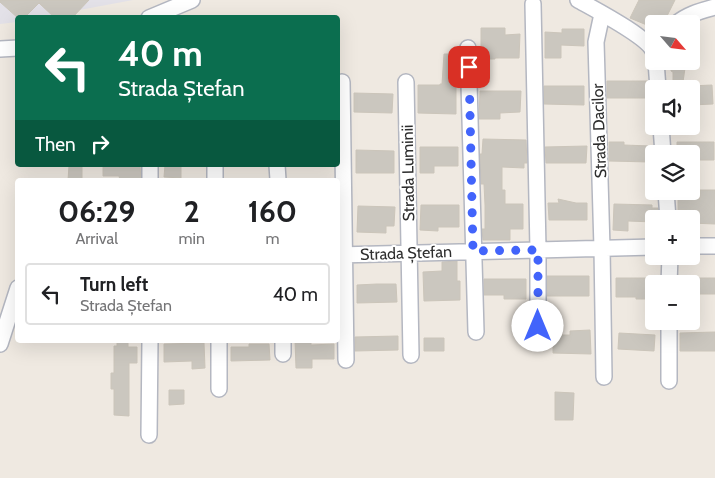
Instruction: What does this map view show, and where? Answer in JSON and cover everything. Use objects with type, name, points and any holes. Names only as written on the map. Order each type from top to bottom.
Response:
[{"type":"street","points":[[156,15],[192,0]]},
{"type":"street","points":[[578,0],[645,42]]},
{"type":"street","points":[[533,4],[538,326]]},
{"type":"street","points":[[690,15],[715,7]]},
{"type":"street","name":"Strada Dacilor","points":[[602,14],[596,42],[604,377]]},
{"type":"street","points":[[0,49],[15,48]]},
{"type":"street","points":[[468,48],[476,332]]},
{"type":"street","points":[[342,82],[341,255],[346,360]]},
{"type":"street","name":"Strada Luminii","points":[[406,82],[411,355]]},
{"type":"street","points":[[700,246],[715,246]]},
{"type":"street","name":"Strada Ștefan","points":[[341,255],[645,247]]},
{"type":"street","points":[[0,344],[15,297]]},
{"type":"street","points":[[669,330],[669,381]]},
{"type":"street","points":[[149,435],[150,343]]},
{"type":"street","points":[[218,343],[219,390]]},
{"type":"shaded area","points":[[0,0],[133,0],[53,15],[15,15],[15,22],[0,24]]},
{"type":"building","points":[[0,0],[89,0],[75,15],[52,15],[39,3],[27,15],[15,15]]},
{"type":"building","points":[[639,0],[675,0],[668,15],[645,15],[645,24],[630,18]]},
{"type":"building","points":[[481,28],[505,28],[505,35],[520,34],[519,58],[483,59],[483,54],[481,54]]},
{"type":"building","points":[[562,29],[584,29],[584,46],[561,45],[561,58],[545,58],[545,32],[562,33]]},
{"type":"building","points":[[444,54],[459,54],[458,65],[456,65],[456,114],[418,113],[418,85],[442,84]]},
{"type":"building","points":[[685,70],[683,80],[673,80],[673,72],[671,71]]},
{"type":"building","points":[[607,81],[645,81],[645,98],[607,98]]},
{"type":"building","points":[[712,85],[713,104],[700,105],[700,86]]},
{"type":"building","points":[[544,86],[584,86],[584,105],[544,104]]},
{"type":"building","points":[[480,91],[521,91],[520,112],[500,113],[500,119],[479,119]]},
{"type":"building","points":[[354,93],[393,94],[392,113],[354,112]]},
{"type":"building","points":[[483,139],[526,140],[527,163],[524,163],[524,168],[502,167],[502,190],[505,190],[505,204],[523,204],[523,229],[510,229],[510,240],[483,240],[482,229],[485,229],[485,205],[484,184],[481,184],[480,154],[482,154]]},
{"type":"building","points":[[609,142],[624,142],[624,145],[645,146],[645,162],[609,161]]},
{"type":"building","points":[[677,142],[714,142],[714,160],[700,160],[700,145],[677,145]]},
{"type":"building","points":[[587,146],[586,163],[546,163],[545,147]]},
{"type":"building","points":[[420,147],[458,147],[458,166],[434,166],[434,173],[420,173]]},
{"type":"building","points":[[356,150],[394,151],[394,173],[356,173]]},
{"type":"building","points":[[69,167],[82,167],[82,178],[68,178]]},
{"type":"building","points":[[103,167],[140,167],[141,178],[103,176]]},
{"type":"building","points":[[165,167],[181,167],[181,178],[164,177]]},
{"type":"building","points":[[700,190],[715,190],[715,224],[700,223],[700,210],[678,210],[678,200],[700,200]]},
{"type":"building","points":[[558,199],[576,203],[587,203],[587,220],[549,220],[548,203],[559,203]]},
{"type":"building","points":[[614,204],[652,205],[652,208],[658,208],[658,210],[645,210],[645,222],[628,221],[628,231],[613,230]]},
{"type":"building","points":[[421,205],[459,205],[459,227],[438,227],[438,231],[420,230]]},
{"type":"building","points":[[358,206],[395,207],[394,226],[386,226],[386,233],[357,232]]},
{"type":"building","points":[[457,261],[457,281],[460,281],[460,300],[424,301],[423,272],[442,271],[442,262]]},
{"type":"building","points":[[547,276],[589,276],[589,296],[547,296]]},
{"type":"building","points":[[616,278],[645,278],[645,299],[616,297]]},
{"type":"building","points":[[700,278],[715,278],[715,294],[700,294]]},
{"type":"building","points":[[484,279],[526,279],[526,299],[504,299],[504,295],[484,295]]},
{"type":"building","points":[[396,284],[397,302],[357,303],[357,285]]},
{"type":"building","points":[[590,330],[591,354],[553,353],[553,335],[570,335],[570,331]]},
{"type":"building","points":[[715,332],[715,351],[680,351],[680,333]]},
{"type":"building","points":[[619,333],[655,335],[654,351],[618,349]]},
{"type":"building","points":[[398,336],[398,350],[355,351],[355,337]]},
{"type":"building","points":[[424,338],[444,338],[444,351],[424,351]]},
{"type":"building","points":[[117,343],[128,343],[128,347],[137,347],[137,363],[129,363],[129,416],[114,415],[114,389],[111,389],[111,373],[114,373],[114,346],[117,346]]},
{"type":"building","points":[[204,343],[205,368],[192,369],[192,361],[164,362],[164,344]]},
{"type":"building","points":[[295,343],[311,343],[311,345],[334,344],[334,359],[312,359],[312,368],[296,368]]},
{"type":"building","points":[[249,344],[269,344],[270,360],[231,361],[231,347],[249,347]]},
{"type":"building","points":[[169,390],[184,390],[184,404],[169,405]]},
{"type":"building","points":[[555,392],[574,393],[573,420],[555,420]]},
{"type":"route","points":[[469,67],[473,251],[538,250],[538,326]]}]
